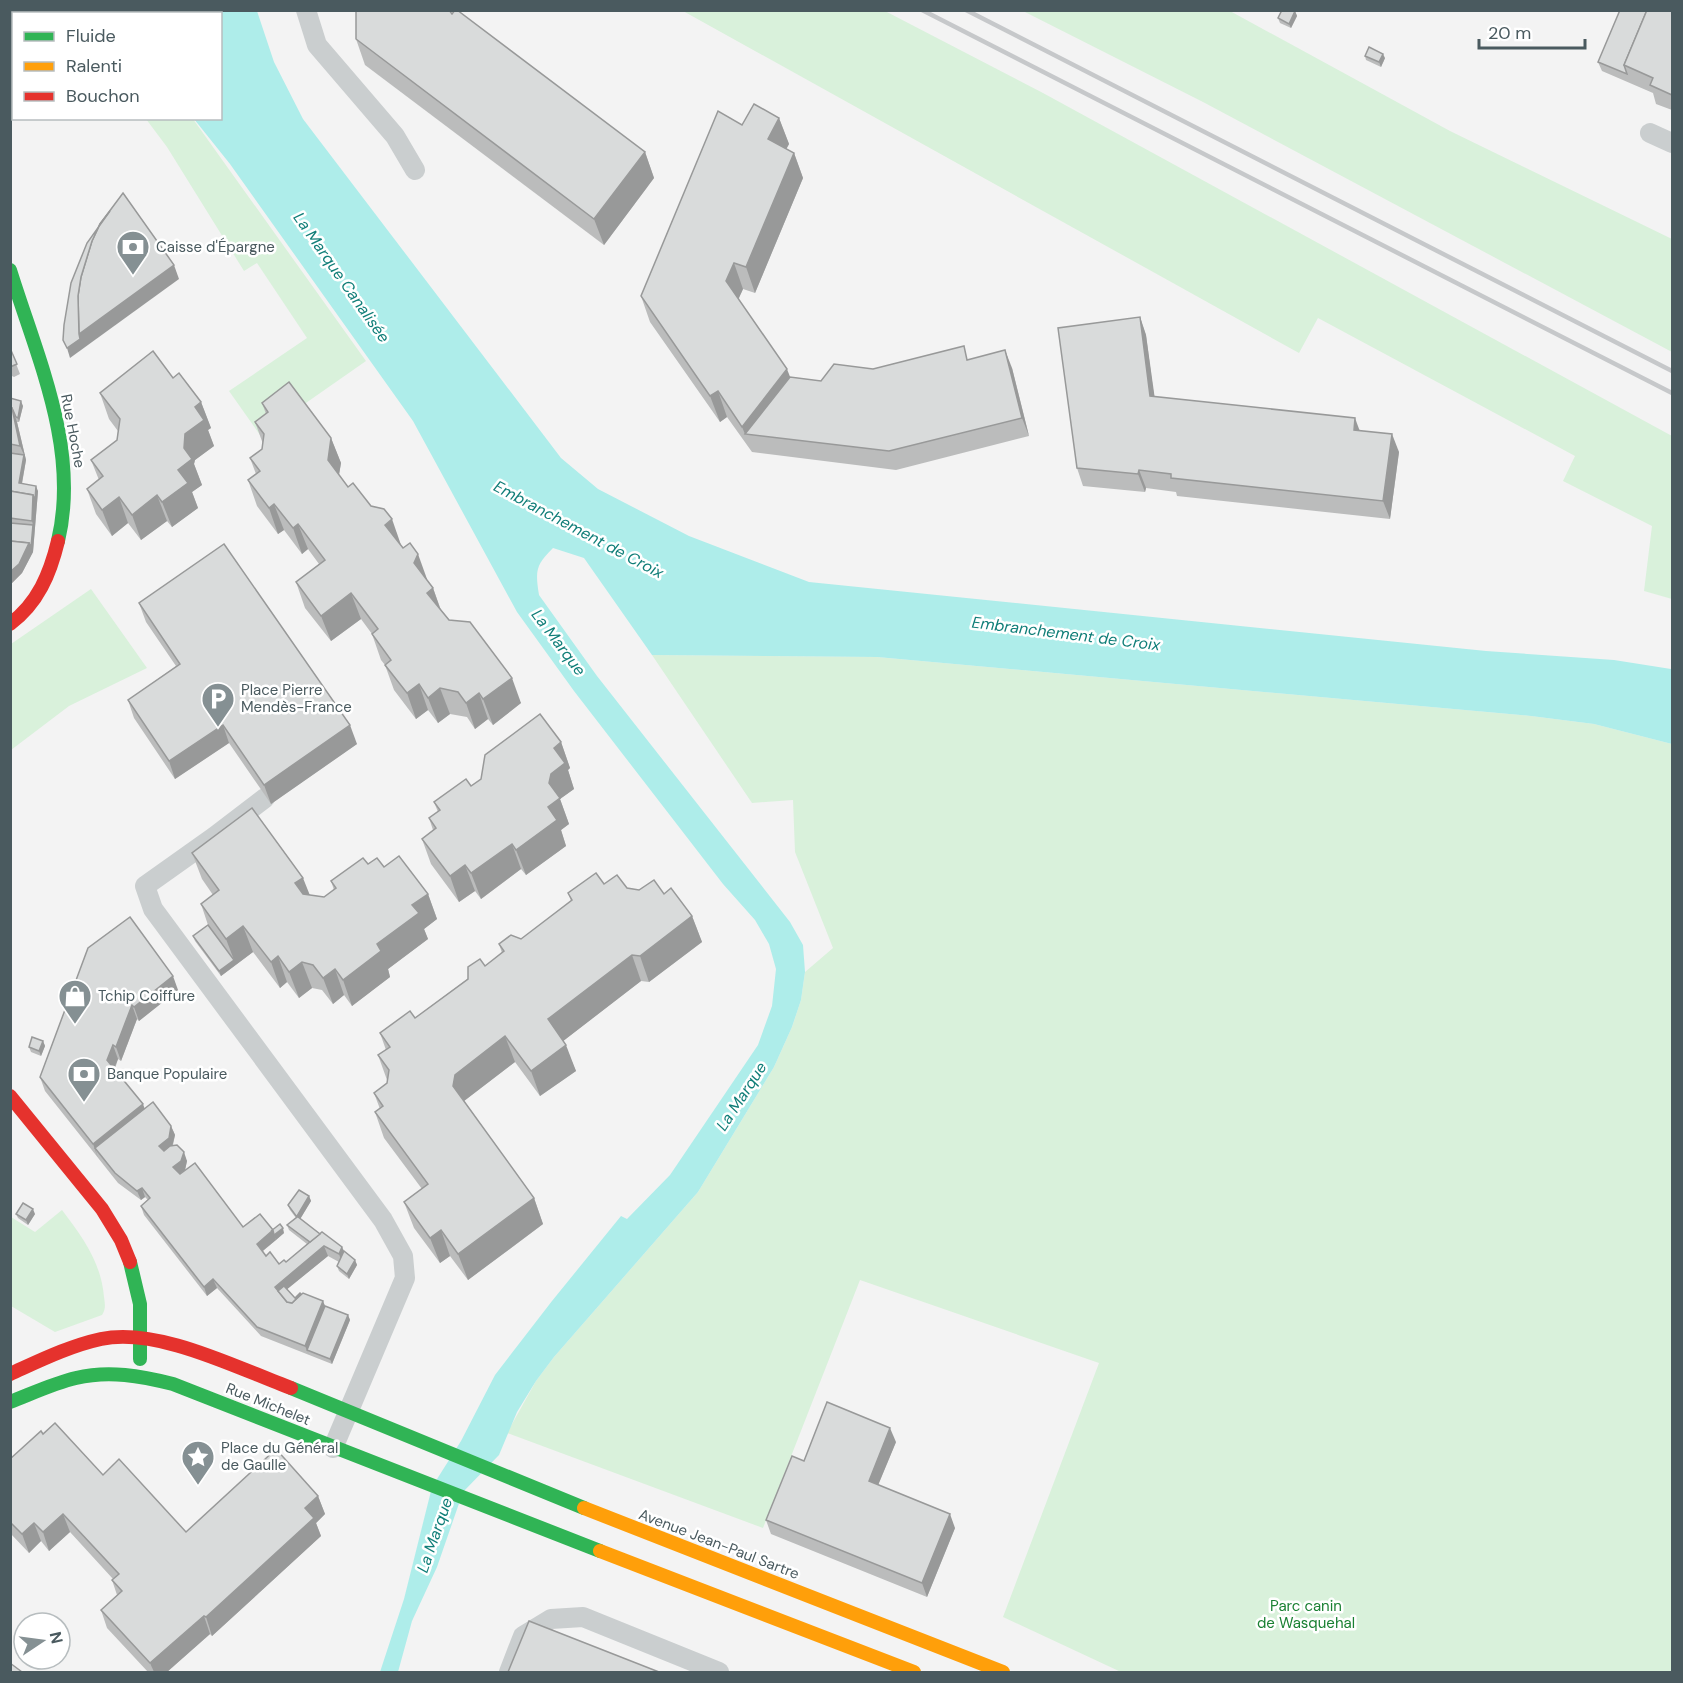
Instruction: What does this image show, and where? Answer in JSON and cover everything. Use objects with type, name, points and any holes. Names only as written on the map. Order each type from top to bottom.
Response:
[{"type":"street","name":"Rue Hoche","points":[[10,270],[58,420],[66,476],[61,531],[46,582],[26,612],[10,624]]},
{"type":"street","points":[[10,1096],[100,1207],[125,1248],[138,1287],[142,1338],[139,1376]]},
{"type":"street","name":"Rue Michelet","points":[[10,1374],[58,1353],[102,1339],[142,1338],[194,1351],[417,1440]]},
{"type":"street","name":"Rue Michelet","points":[[10,1402],[75,1378],[105,1374],[139,1376],[192,1391],[417,1481],[914,1672]]},
{"type":"street","name":"Avenue Jean-Paul Sartre","points":[[417,1440],[1003,1672]]},
{"type":"lane","points":[[306,10],[317,45],[394,136],[415,170]]},
{"type":"lane","points":[[1650,133],[1672,143]]},
{"type":"lane","points":[[265,798],[145,886],[153,909],[383,1220],[403,1256],[405,1278],[333,1448]]},
{"type":"lane","points":[[397,1472],[417,1440]]},
{"type":"lane","points":[[509,1672],[523,1636],[551,1619],[583,1617],[719,1672]]},
{"type":"green space","points":[[58,11],[154,11],[154,12]]},
{"type":"green space","points":[[683,11],[885,11],[1043,93],[1672,436],[1672,599],[1644,591],[1652,526],[1563,481],[1575,456],[1318,318],[1299,353]]},
{"type":"green space","points":[[1023,11],[1230,11],[1450,131],[1672,239],[1672,352],[1203,102]]},
{"type":"green space","points":[[147,120],[194,120],[366,361],[260,435],[229,391],[307,338],[257,263],[244,271],[167,147]]},
{"type":"green space","points":[[91,589],[147,668],[69,706],[11,750],[11,644]]},
{"type":"green space","name":"Parc canin de Wasquehal","points":[[652,655],[877,657],[1531,716],[1594,724],[1672,744],[1672,1672],[1121,1672],[1003,1617],[1099,1363],[860,1280],[763,1528],[507,1433],[536,1381],[554,1357],[698,1192],[774,1067],[801,1000],[805,972],[833,948],[795,852],[793,800],[752,803]]},
{"type":"green space","points":[[62,1210],[95,1261],[102,1284],[105,1306],[102,1315],[55,1332],[11,1306],[11,1217],[35,1232]]},
{"type":"water","points":[[154,10],[257,11],[274,62],[303,119],[561,458],[598,489],[689,536],[809,582],[1486,651],[1614,660],[1671,669],[1672,744],[1594,724],[1531,716],[877,657],[652,655],[584,558],[553,548],[538,568],[539,595],[597,676],[790,922],[803,945],[805,972],[801,1000],[774,1067],[698,1192],[554,1357],[517,1412],[499,1455],[463,1492],[437,1567],[412,1621],[398,1672],[380,1672],[404,1599],[432,1487],[461,1441],[495,1375],[621,1216],[627,1219],[670,1175],[758,1045],[772,1006],[776,969],[769,944],[755,920],[723,884],[574,691],[517,612],[413,421],[230,164],[195,120],[222,120],[222,12],[154,12]]},
{"type":"building","points":[[356,10],[449,10],[452,14],[457,10],[645,152],[594,219],[356,39]]},
{"type":"building","points":[[1282,10],[1295,11],[1289,24],[1278,18]]},
{"type":"building","points":[[1620,10],[1647,10],[1624,65],[1627,74],[1598,62]]},
{"type":"building","points":[[1647,10],[1672,10],[1672,95],[1650,85],[1653,78],[1624,65]]},
{"type":"building","points":[[1369,47],[1383,54],[1379,62],[1365,56]]},
{"type":"building","points":[[754,104],[779,118],[768,139],[794,153],[746,267],[734,263],[726,281],[787,369],[742,427],[718,391],[710,396],[641,296],[718,111],[742,125]]},
{"type":"building","name":"Caisse d'Épargne","points":[[123,193],[174,265],[79,334],[78,296],[92,241],[100,224]]},
{"type":"building","points":[[99,227],[92,241],[81,277],[78,296],[80,339],[67,348],[63,340],[71,283],[87,243]]},
{"type":"building","points":[[1140,317],[1150,396],[1355,418],[1354,430],[1392,434],[1383,501],[1171,478],[1171,474],[1139,470],[1138,474],[1077,468],[1058,328]]},
{"type":"building","points":[[964,346],[967,360],[1005,350],[1022,418],[889,451],[745,434],[790,377],[821,381],[834,364],[873,369]]},
{"type":"building","points":[[10,348],[17,364],[10,367]]},
{"type":"building","points":[[153,351],[173,378],[179,373],[201,402],[195,407],[204,420],[185,434],[184,448],[192,459],[178,470],[188,483],[162,502],[157,495],[132,515],[119,497],[102,510],[87,489],[103,476],[91,460],[117,440],[120,419],[100,393]]},
{"type":"building","points":[[289,382],[331,438],[328,460],[348,487],[353,483],[371,506],[384,509],[392,519],[385,525],[403,548],[410,543],[418,554],[414,563],[433,588],[427,593],[449,620],[470,622],[512,678],[483,699],[479,693],[466,703],[458,692],[440,688],[428,698],[419,684],[407,693],[385,665],[391,660],[372,634],[378,629],[351,593],[321,616],[296,582],[325,560],[298,524],[293,528],[274,504],[269,508],[248,480],[260,471],[250,458],[262,449],[264,434],[255,422],[268,412],[262,403]]},
{"type":"building","points":[[10,398],[21,401],[18,418],[10,408]]},
{"type":"building","points":[[10,408],[12,408],[20,446],[10,444]]},
{"type":"building","points":[[10,453],[24,455],[19,483],[36,486],[35,500],[33,495],[10,491]]},
{"type":"building","points":[[10,491],[33,495],[32,521],[10,518]]},
{"type":"building","points":[[10,523],[33,525],[31,547],[29,543],[10,541]]},
{"type":"building","points":[[10,541],[29,543],[19,564],[10,572]]},
{"type":"building","points":[[224,544],[350,725],[264,785],[223,725],[169,761],[128,700],[180,664],[139,603]]},
{"type":"building","points":[[540,714],[561,742],[554,748],[565,763],[551,774],[549,783],[560,798],[548,807],[557,820],[516,850],[512,844],[471,873],[465,865],[450,876],[422,839],[436,828],[429,818],[440,810],[434,802],[466,779],[471,786],[481,779],[485,755]]},
{"type":"building","points":[[252,808],[303,878],[295,883],[303,894],[324,897],[336,888],[331,881],[363,858],[368,864],[377,858],[384,867],[399,856],[428,894],[412,905],[419,913],[377,944],[381,951],[343,980],[335,969],[323,978],[313,965],[302,962],[289,972],[278,956],[271,962],[243,926],[226,939],[201,904],[219,890],[192,853]]},
{"type":"building","points":[[596,873],[604,884],[617,875],[627,888],[639,890],[654,880],[664,894],[671,888],[692,916],[640,956],[632,955],[548,1019],[566,1045],[531,1071],[505,1036],[455,1075],[453,1086],[534,1198],[458,1254],[441,1230],[430,1238],[404,1202],[428,1184],[375,1112],[383,1106],[374,1093],[387,1083],[389,1070],[378,1055],[390,1047],[380,1033],[410,1011],[415,1018],[468,979],[468,967],[480,959],[485,966],[504,951],[499,944],[511,935],[521,939],[572,900],[568,893]]},
{"type":"building","points":[[130,917],[173,976],[134,1007],[132,1005],[116,1047],[113,1045],[107,1060],[143,1104],[93,1144],[40,1077],[88,948]]},
{"type":"building","points":[[208,925],[234,960],[219,971],[193,936]]},
{"type":"building","points":[[32,1037],[43,1041],[39,1051],[29,1047]]},
{"type":"building","points":[[153,1102],[171,1126],[169,1138],[159,1146],[164,1151],[170,1146],[177,1145],[184,1152],[181,1161],[173,1167],[180,1174],[195,1163],[243,1227],[260,1214],[273,1230],[257,1244],[266,1256],[270,1252],[279,1264],[284,1260],[286,1262],[322,1232],[342,1247],[339,1254],[324,1246],[275,1287],[287,1302],[292,1303],[303,1293],[323,1301],[305,1346],[257,1327],[213,1279],[204,1287],[141,1206],[150,1198],[142,1188],[137,1191],[115,1173],[95,1148]]},
{"type":"building","points":[[299,1190],[309,1196],[297,1216],[320,1234],[310,1242],[287,1225],[297,1217],[288,1205]]},
{"type":"building","points":[[23,1203],[33,1209],[26,1220],[16,1214]]},
{"type":"building","points":[[280,1224],[283,1228],[274,1235],[273,1230],[271,1231]]},
{"type":"building","points":[[344,1251],[355,1260],[347,1274],[337,1266]]},
{"type":"building","points":[[284,1286],[295,1298],[301,1294],[292,1303],[287,1302],[278,1291]]},
{"type":"building","points":[[325,1306],[348,1315],[330,1359],[307,1350]]},
{"type":"building","points":[[827,1402],[890,1428],[869,1481],[950,1514],[922,1583],[766,1520],[792,1456],[804,1461]]},
{"type":"building","points":[[55,1423],[103,1475],[119,1459],[186,1532],[276,1449],[318,1496],[305,1508],[314,1518],[206,1617],[204,1616],[150,1663],[101,1610],[122,1591],[112,1580],[119,1574],[63,1514],[43,1532],[34,1523],[22,1534],[10,1522],[10,1459],[41,1431],[43,1434]]},
{"type":"building","points":[[529,1621],[659,1672],[508,1672]]},
{"type":"building","points":[[10,1663],[12,1671],[22,1672],[10,1672]]},
{"type":"railway","points":[[922,10],[1672,393]]},
{"type":"railway","points":[[966,10],[1672,371]]},
{"type":"traffic: fast","points":[[10,270],[43,370],[60,438],[64,472],[63,507],[58,541]]},
{"type":"traffic: fast","points":[[130,1262],[140,1304],[140,1359]]},
{"type":"traffic: fast","points":[[10,1402],[59,1383],[101,1374],[125,1375],[173,1384],[600,1551]]},
{"type":"traffic: fast","points":[[291,1388],[584,1508]]},
{"type":"traffic: slow","points":[[584,1508],[1003,1672]]},
{"type":"traffic: slow","points":[[600,1551],[914,1672]]},
{"type":"traffic: jam","points":[[10,624],[28,607],[42,587],[58,541]]},
{"type":"traffic: jam","points":[[10,1096],[102,1209],[121,1240],[130,1262]]},
{"type":"traffic: jam","points":[[10,1374],[77,1346],[101,1339],[123,1337],[147,1339],[197,1351],[291,1388]]},
{"type":"place","name":"Caisse d'Épargne","points":[[133,276]]},
{"type":"place","name":"Place Pierre Mendès-France","points":[[218,728]]},
{"type":"place","name":"Tchip Coiffure","points":[[75,1025]]},
{"type":"place","name":"Banque Populaire","points":[[84,1103]]},
{"type":"place","name":"Place du Général de Gaulle","points":[[198,1486]]},
{"type":"water label","name":"La Marque Canalisée","points":[[342,277]]},
{"type":"water label","name":"Embranchement de Croix","points":[[579,529]]},
{"type":"water label","name":"Embranchement de Croix","points":[[1066,633]]},
{"type":"water label","name":"La Marque","points":[[559,642]]},
{"type":"water label","name":"La Marque","points":[[741,1096]]},
{"type":"water label","name":"La Marque","points":[[434,1535]]}]
